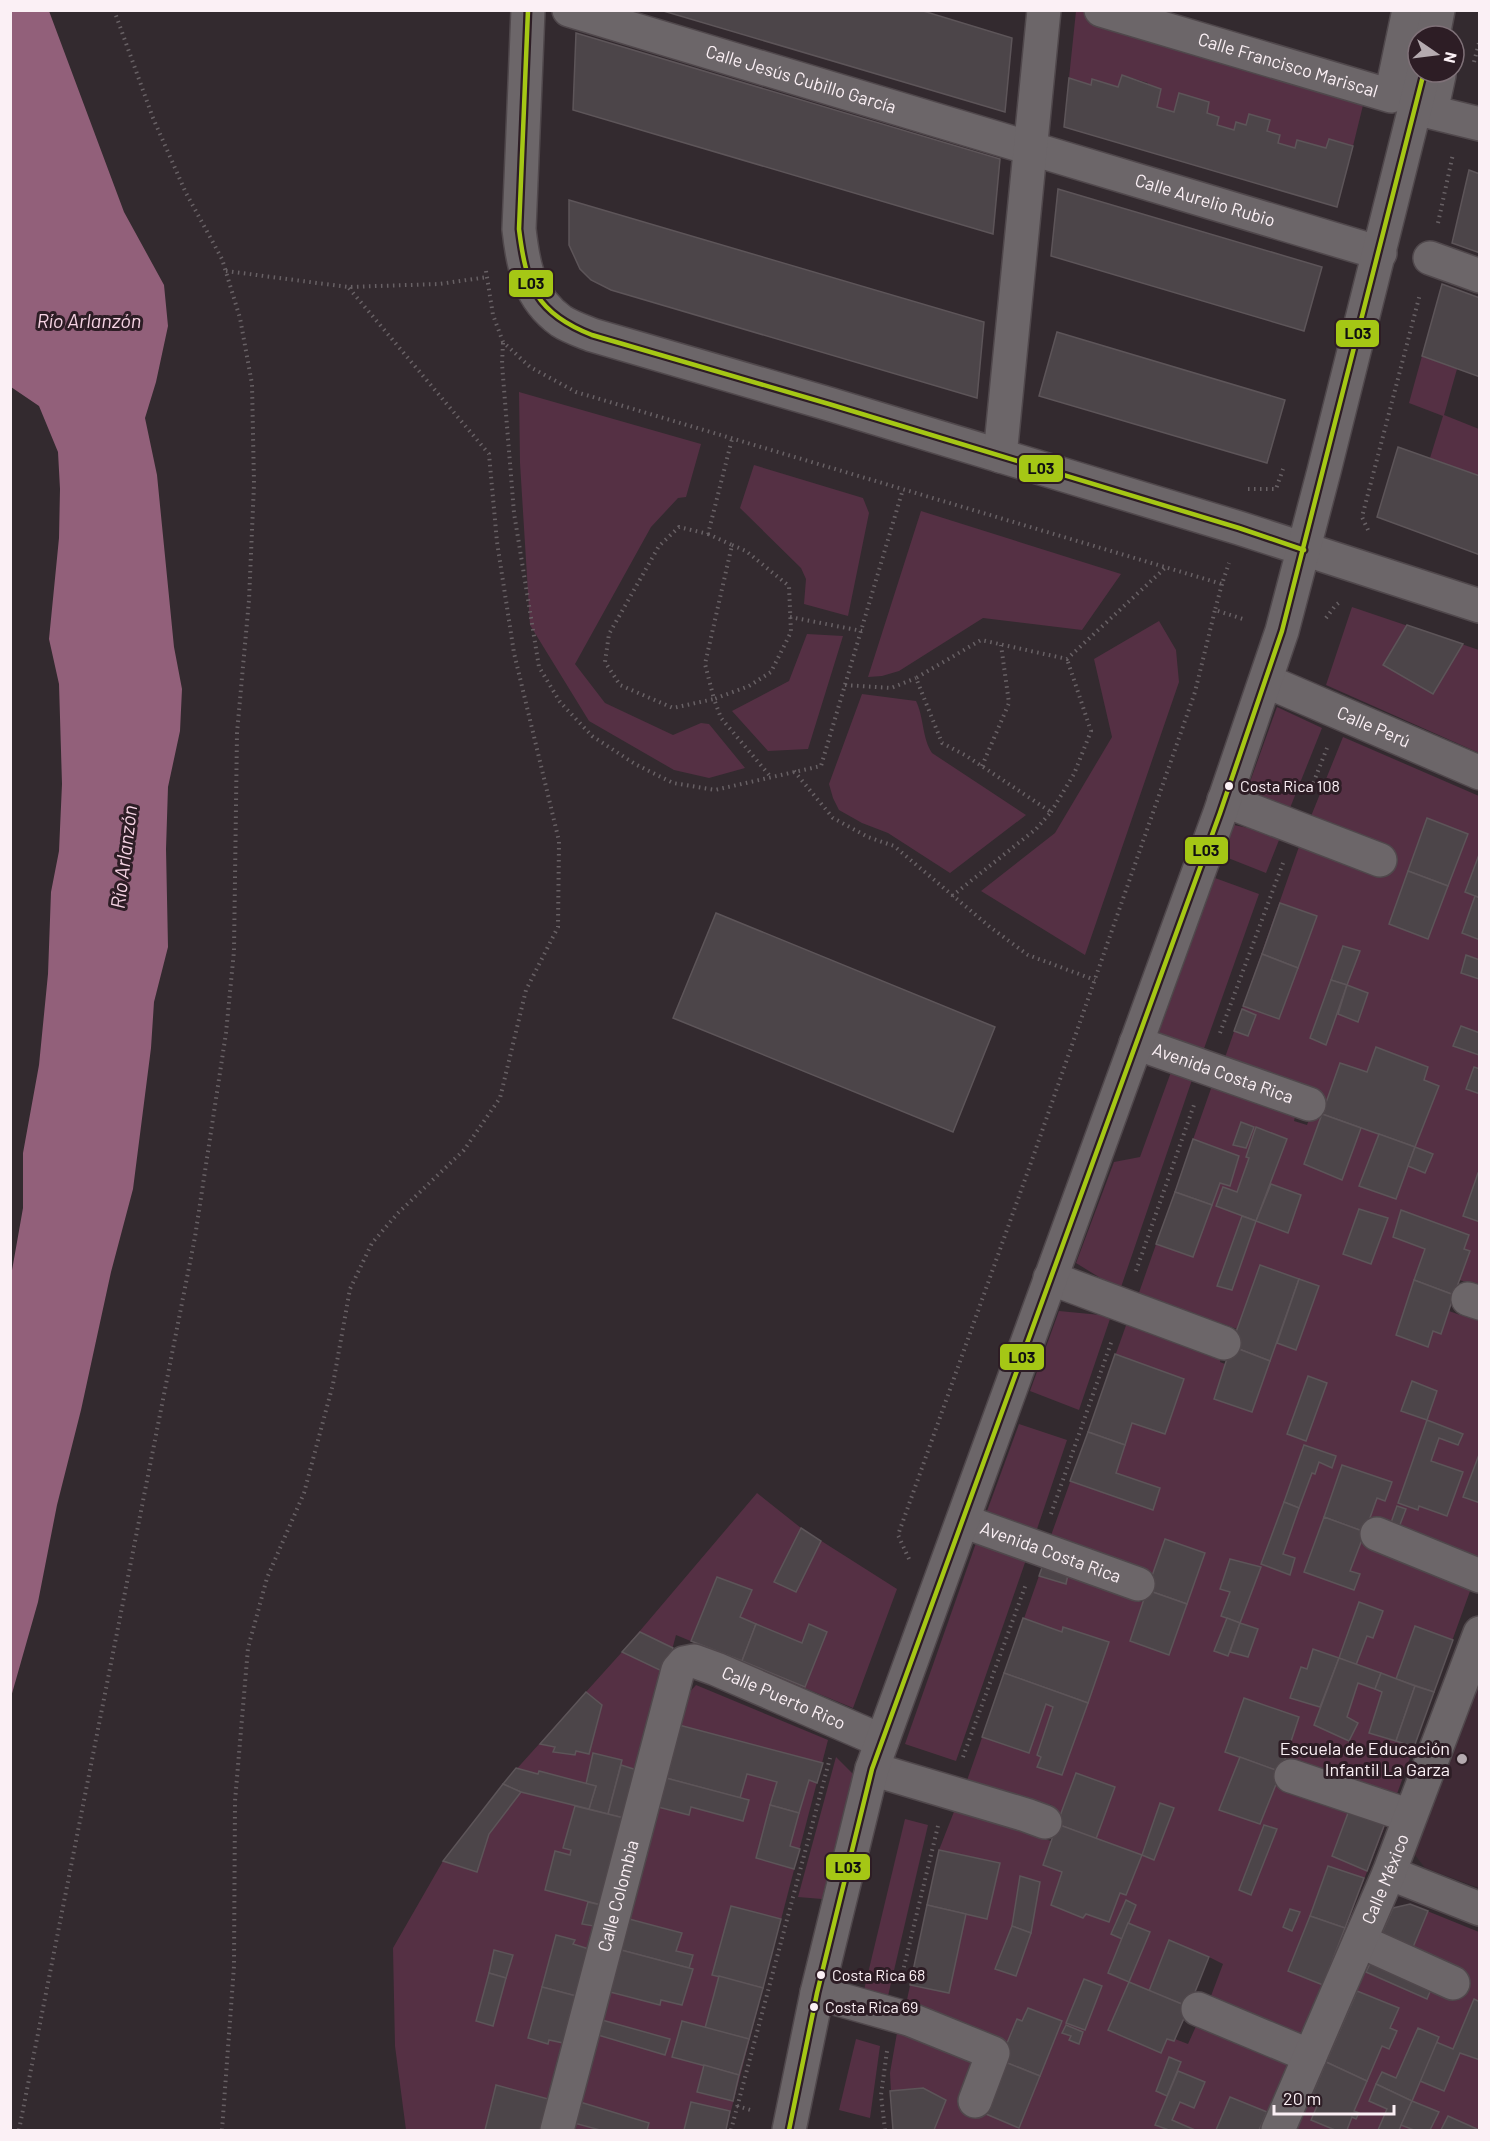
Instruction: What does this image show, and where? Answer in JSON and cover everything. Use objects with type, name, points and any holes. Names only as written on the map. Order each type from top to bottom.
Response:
[{"type":"street","points":[[528,10],[519,229],[523,263],[538,298],[562,321],[592,335],[1239,528],[1479,606]]},
{"type":"street","name":"Calle Jesús Cubillo García","points":[[569,10],[1030,149]]},
{"type":"street","points":[[1000,456],[1044,10]]},
{"type":"street","name":"Calle Francisco Mariscal","points":[[1101,10],[1391,96],[1409,10]]},
{"type":"street","name":"Avenida Costa Rica","points":[[789,2130],[817,1993],[877,1755],[1224,800],[1282,631],[1380,253],[1421,84]]},
{"type":"street","points":[[1437,84],[1431,112],[1470,122]]},
{"type":"street","name":"Calle Aurelio Rubio","points":[[1030,149],[1380,253]]},
{"type":"street","points":[[1430,258],[1479,276]]},
{"type":"street","name":"Calle Perú","points":[[1266,681],[1479,773]]},
{"type":"street","points":[[1224,800],[1380,860]]},
{"type":"street","name":"Avenida Costa Rica","points":[[1136,1042],[1308,1104]]},
{"type":"street","points":[[1050,1278],[1224,1343]]},
{"type":"street","name":"Avenida Costa Rica","points":[[963,1521],[1138,1584]]},
{"type":"street","points":[[1377,1534],[1479,1576]]},
{"type":"street","name":"Calle México","points":[[1278,2130],[1389,1873],[1479,1633]]},
{"type":"street","name":"Calle Puerto Rico","points":[[684,1663],[694,1661],[840,1723],[877,1755]]},
{"type":"street","name":"Calle Colombia","points":[[557,2130],[678,1670],[684,1663]]},
{"type":"street","points":[[877,1755],[950,1793],[1045,1822]]},
{"type":"street","name":"Calle México","points":[[1291,1776],[1410,1816]]},
{"type":"street","points":[[1389,1873],[1479,1909]]},
{"type":"street","name":"Calle México","points":[[1360,1941],[1453,1983]]},
{"type":"street","points":[[817,1993],[909,2019],[993,2053],[975,2101]]},
{"type":"street","points":[[1198,2009],[1310,2056]]},
{"type":"path","points":[[19,2130],[195,1237],[227,1021],[234,951],[237,733],[249,600],[254,484],[252,384],[240,318],[222,259],[186,193],[153,118],[114,10]]},
{"type":"path","points":[[1474,62],[1479,39]]},
{"type":"path","points":[[1377,534],[1368,531],[1362,517],[1430,258],[1470,122]]},
{"type":"path","points":[[226,271],[348,287],[439,284],[486,277],[523,263]]},
{"type":"path","points":[[486,267],[493,315],[503,342],[502,364],[514,513],[539,667],[560,702],[592,736],[635,764],[673,783],[715,790],[821,766],[903,489]]},
{"type":"path","points":[[222,2130],[234,1966],[235,1801],[248,1648],[267,1578],[304,1493],[333,1384],[350,1289],[372,1243],[398,1213],[464,1150],[500,1098],[526,990],[558,927],[559,841],[514,653],[497,542],[489,454],[348,287]]},
{"type":"path","points":[[503,342],[530,367],[576,392],[1222,584]]},
{"type":"path","points":[[708,534],[732,439]]},
{"type":"path","points":[[1239,486],[1250,490],[1276,489],[1286,459]]},
{"type":"path","points":[[911,1565],[898,1535],[1195,692],[1222,584],[1250,490]]},
{"type":"path","points":[[678,527],[708,534],[732,545],[746,551],[789,586],[791,632],[771,672],[749,686],[714,699],[673,708],[620,685],[605,662],[609,634],[658,546],[678,527]]},
{"type":"path","points":[[732,545],[705,663],[721,718],[770,776]]},
{"type":"path","points":[[1067,659],[1165,568]]},
{"type":"path","points":[[1215,610],[1315,641],[1328,615],[1344,600]]},
{"type":"path","points":[[790,616],[862,631]]},
{"type":"path","points":[[845,685],[891,688],[916,678],[981,640],[1067,659]]},
{"type":"path","points":[[982,766],[1009,703],[1002,645]]},
{"type":"path","points":[[952,896],[1036,829],[1051,812],[1074,774],[1090,731],[1067,659]]},
{"type":"path","points":[[916,678],[942,743],[982,766],[1051,812]]},
{"type":"path","points":[[885,2130],[881,2095],[892,2014],[942,1808],[950,1793],[1040,1547],[1208,1068],[1340,713]]},
{"type":"path","points":[[794,771],[833,818],[868,837],[894,846],[990,927],[1028,955],[1095,980]]},
{"type":"path","points":[[731,2130],[840,1723]]},
{"type":"shaded area","points":[[1101,10],[1367,89],[1353,146],[1330,139],[1326,148],[1297,140],[1295,148],[1278,143],[1267,131],[1270,120],[1249,114],[1246,125],[1236,122],[1234,130],[1217,125],[1219,117],[1207,113],[1179,94],[1174,112],[1157,107],[1161,90],[1148,83],[1122,75],[1118,87],[1092,79],[1091,85],[1069,78],[1076,11]]},
{"type":"shaded area","points":[[1422,356],[1457,369],[1444,415],[1479,429],[1479,476],[1430,458],[1443,416],[1409,403]]},
{"type":"shaded area","points":[[519,392],[701,444],[686,497],[678,498],[651,527],[575,664],[605,703],[673,735],[701,723],[709,724],[745,768],[709,778],[674,770],[589,721],[530,625],[520,463]]},
{"type":"shaded area","points":[[754,465],[863,498],[869,513],[848,616],[804,604],[806,579],[801,568],[740,508]]},
{"type":"shaded area","points":[[921,511],[1121,574],[1082,630],[983,618],[899,671],[868,677]]},
{"type":"shaded area","points":[[1352,607],[1479,650],[1479,753],[1326,685]]},
{"type":"shaded area","points":[[1159,621],[1176,650],[1179,682],[1085,955],[981,891],[1055,833],[1112,737],[1094,659]]},
{"type":"shaded area","points":[[807,634],[843,636],[808,749],[768,751],[732,711],[789,681]]},
{"type":"shaded area","points":[[862,694],[916,701],[926,741],[932,753],[1026,815],[950,873],[888,833],[862,823],[839,810],[829,784]]},
{"type":"shaded area","points":[[1277,707],[1322,728],[1288,813],[1247,790]]},
{"type":"shaded area","points":[[1343,737],[1479,796],[1479,1285],[1459,1280],[1449,1311],[1463,1316],[1479,1314],[1479,1565],[1388,1531],[1361,1540],[1474,1580],[1393,1805],[1323,1985],[1297,2042],[1208,2004],[1223,1964],[1209,1957],[1175,2039],[1188,2044],[1197,2024],[1291,2057],[1259,2130],[893,2130],[890,2073],[898,2027],[1000,2061],[905,2009],[939,1850],[957,1804],[1032,1829],[1033,1835],[1051,1841],[1057,1824],[1047,1816],[1051,1804],[1048,1807],[965,1786],[1046,1556],[1125,1596],[1142,1602],[1147,1590],[1048,1544],[1129,1317],[1222,1353],[1220,1362],[1225,1364],[1237,1329],[1221,1323],[1217,1332],[1135,1304],[1214,1080],[1297,1109],[1294,1121],[1307,1125],[1316,1100],[1222,1066],[1301,841]]},
{"type":"shaded area","points":[[1234,825],[1281,835],[1266,873],[1223,856]]},
{"type":"shaded area","points":[[1215,878],[1259,894],[1201,1057],[1159,1032]]},
{"type":"shaded area","points":[[1171,1072],[1194,1074],[1120,1290],[1076,1263],[1114,1162],[1140,1157]]},
{"type":"shaded area","points":[[1059,1311],[1111,1316],[1079,1410],[1030,1391]]},
{"type":"shaded area","points":[[1019,1424],[1067,1440],[1035,1535],[987,1511]]},
{"type":"shaded area","points":[[757,1493],[801,1528],[897,1589],[853,1708],[676,1635],[544,2130],[406,2130],[395,2046],[393,1948],[443,1861],[503,1784],[622,1652]]},
{"type":"shaded area","points":[[976,1543],[1028,1554],[956,1761],[905,1744]]},
{"type":"shaded area","name":"Escuela de Educación Infantil La Garza","points":[[1479,1667],[1479,1888],[1425,1868],[1411,1850]]},
{"type":"shaded area","points":[[696,1685],[828,1740],[726,2130],[572,2130],[687,1695]]},
{"type":"shaded area","points":[[836,1757],[853,1774],[822,1899],[798,1897]]},
{"type":"shaded area","points":[[905,1819],[928,1825],[888,1996],[864,1990]]},
{"type":"shaded area","points":[[1410,1904],[1479,1932],[1479,2130],[1297,2130],[1393,1908]]},
{"type":"shaded area","points":[[856,2039],[880,2046],[870,2118],[839,2110]]},
{"type":"water","name":"Río Arlanzón","points":[[10,11],[49,11],[124,212],[164,285],[168,326],[156,382],[145,418],[157,475],[174,647],[182,689],[180,731],[168,787],[166,849],[168,947],[154,1002],[151,1048],[133,1189],[111,1272],[81,1410],[57,1505],[38,1602],[11,1697],[11,1276],[23,1208],[23,1153],[39,1065],[48,974],[51,892],[59,851],[62,784],[59,684],[49,639],[59,538],[58,452],[39,406],[11,387]]},
{"type":"building","points":[[660,10],[920,10],[1012,38],[1005,112]]},
{"type":"building","points":[[576,33],[1000,159],[993,234],[573,110]]},
{"type":"building","points":[[1122,75],[1161,89],[1157,107],[1174,112],[1179,93],[1209,102],[1207,113],[1219,117],[1217,125],[1234,130],[1236,122],[1246,125],[1249,114],[1270,120],[1267,131],[1280,135],[1278,143],[1295,148],[1297,140],[1326,148],[1329,139],[1353,146],[1337,207],[1064,127],[1069,78],[1091,85],[1092,79],[1118,87]]},
{"type":"building","points":[[1469,170],[1480,174],[1480,253],[1452,243]]},
{"type":"building","points":[[1058,189],[1322,267],[1304,331],[1051,256]]},
{"type":"building","points":[[569,200],[984,322],[977,398],[611,290],[591,280],[580,269],[569,245]]},
{"type":"building","points":[[1442,284],[1480,298],[1480,377],[1422,356]]},
{"type":"building","points":[[1057,332],[1285,400],[1267,463],[1039,396]]},
{"type":"building","points":[[1398,447],[1480,476],[1480,555],[1377,517]]},
{"type":"building","points":[[1407,625],[1463,644],[1433,694],[1383,665]]},
{"type":"building","points":[[1427,818],[1468,834],[1448,886],[1408,871]]},
{"type":"building","points":[[1480,852],[1480,898],[1465,892]]},
{"type":"building","points":[[1408,871],[1448,886],[1428,939],[1389,924]]},
{"type":"building","points":[[1475,896],[1480,898],[1480,940],[1462,933]]},
{"type":"building","points":[[1280,903],[1317,916],[1298,968],[1262,954]]},
{"type":"building","points":[[716,913],[995,1027],[953,1132],[673,1018]]},
{"type":"building","points":[[1343,946],[1360,951],[1347,985],[1331,980]]},
{"type":"building","points":[[1262,954],[1298,968],[1279,1019],[1243,1006]]},
{"type":"building","points":[[1466,955],[1480,960],[1479,979],[1461,973]]},
{"type":"building","points":[[1331,980],[1347,985],[1326,1045],[1310,1038]]},
{"type":"building","points":[[1347,985],[1368,993],[1358,1022],[1338,1014]]},
{"type":"building","points":[[1242,1009],[1256,1015],[1248,1036],[1234,1031]]},
{"type":"building","points":[[1461,1026],[1480,1033],[1479,1055],[1453,1046]]},
{"type":"building","points":[[1376,1047],[1428,1067],[1424,1080],[1439,1086],[1415,1147],[1322,1114],[1340,1063],[1367,1072]]},
{"type":"building","points":[[1474,1067],[1480,1069],[1480,1094],[1466,1089]]},
{"type":"building","points":[[1322,1114],[1361,1128],[1342,1180],[1304,1164]]},
{"type":"building","points":[[1241,1122],[1254,1127],[1246,1148],[1233,1145]]},
{"type":"building","points":[[1256,1127],[1287,1139],[1256,1221],[1216,1206],[1223,1187],[1237,1192],[1249,1158],[1246,1157]]},
{"type":"building","points":[[1379,1134],[1415,1147],[1396,1199],[1359,1186]]},
{"type":"building","points":[[1193,1139],[1239,1156],[1230,1186],[1220,1183],[1212,1205],[1175,1192]]},
{"type":"building","points":[[1415,1147],[1433,1154],[1425,1173],[1408,1166]]},
{"type":"building","points":[[1478,1173],[1480,1173],[1480,1222],[1463,1216]]},
{"type":"building","points":[[1271,1184],[1301,1195],[1288,1233],[1256,1221]]},
{"type":"building","points":[[1175,1192],[1212,1205],[1193,1257],[1156,1244]]},
{"type":"building","points":[[1359,1209],[1388,1218],[1371,1264],[1343,1254]]},
{"type":"building","points":[[1401,1210],[1469,1235],[1464,1249],[1470,1251],[1454,1295],[1414,1280],[1425,1249],[1393,1237]]},
{"type":"building","points":[[1242,1216],[1256,1221],[1232,1290],[1217,1286]]},
{"type":"building","points":[[1260,1265],[1299,1279],[1270,1361],[1231,1346]]},
{"type":"building","points":[[1299,1279],[1319,1286],[1296,1350],[1277,1343]]},
{"type":"building","points":[[1414,1280],[1454,1295],[1441,1334],[1433,1331],[1428,1347],[1396,1335]]},
{"type":"building","points":[[1231,1346],[1270,1361],[1252,1412],[1214,1399]]},
{"type":"building","points":[[1115,1354],[1184,1379],[1165,1434],[1132,1423],[1125,1445],[1088,1432]]},
{"type":"building","points":[[1308,1376],[1327,1383],[1306,1441],[1287,1434]]},
{"type":"building","points":[[1412,1381],[1437,1391],[1427,1420],[1401,1411]]},
{"type":"building","points":[[1427,1420],[1463,1434],[1458,1445],[1439,1438],[1431,1461],[1463,1472],[1447,1516],[1419,1506],[1418,1510],[1398,1503]]},
{"type":"building","points":[[1088,1432],[1125,1445],[1116,1473],[1160,1488],[1153,1510],[1070,1481]]},
{"type":"building","points":[[1304,1445],[1336,1456],[1332,1468],[1319,1462],[1315,1474],[1312,1473],[1299,1508],[1284,1502]]},
{"type":"building","points":[[1480,1452],[1480,1503],[1463,1497]]},
{"type":"building","points":[[1342,1465],[1392,1482],[1385,1501],[1377,1498],[1365,1532],[1324,1517]]},
{"type":"building","points":[[1284,1502],[1299,1508],[1283,1554],[1295,1558],[1290,1575],[1261,1564]]},
{"type":"building","points":[[1397,1506],[1406,1509],[1396,1535],[1388,1531]]},
{"type":"building","points":[[1324,1517],[1365,1532],[1350,1571],[1360,1574],[1354,1590],[1304,1572]]},
{"type":"building","points":[[801,1528],[821,1541],[796,1592],[774,1582]]},
{"type":"building","points":[[1165,1539],[1205,1553],[1187,1604],[1147,1590]]},
{"type":"building","points":[[1046,1556],[1070,1565],[1066,1584],[1039,1576]]},
{"type":"building","points":[[1230,1559],[1261,1567],[1240,1623],[1221,1616],[1230,1592],[1220,1589]]},
{"type":"building","points":[[717,1577],[752,1590],[740,1617],[756,1624],[742,1661],[691,1641]]},
{"type":"building","points":[[1147,1590],[1187,1604],[1169,1655],[1130,1641]]},
{"type":"building","points":[[1359,1602],[1383,1611],[1373,1638],[1367,1636],[1356,1665],[1339,1658]]},
{"type":"building","points":[[1023,1618],[1062,1632],[1063,1627],[1109,1642],[1088,1703],[1004,1673]]},
{"type":"building","points":[[1227,1618],[1240,1623],[1228,1656],[1214,1651]]},
{"type":"building","points":[[1240,1623],[1258,1629],[1248,1657],[1230,1652]]},
{"type":"building","points":[[756,1624],[802,1643],[809,1624],[827,1632],[805,1687],[742,1661]]},
{"type":"building","points":[[1415,1626],[1453,1640],[1434,1692],[1396,1679]]},
{"type":"building","points":[[640,1632],[673,1648],[666,1673],[622,1652]]},
{"type":"building","points":[[1313,1649],[1339,1658],[1320,1707],[1290,1698],[1301,1667],[1307,1669]]},
{"type":"building","points":[[1339,1658],[1381,1673],[1375,1689],[1358,1683],[1347,1717],[1358,1723],[1349,1741],[1314,1725]]},
{"type":"building","points":[[1004,1673],[1088,1703],[1062,1775],[1037,1767],[1041,1757],[1037,1755],[1053,1707],[1046,1704],[1029,1753],[982,1737]]},
{"type":"building","points":[[1381,1673],[1415,1686],[1396,1741],[1369,1733],[1382,1692],[1375,1689]]},
{"type":"building","points":[[1415,1686],[1434,1692],[1414,1747],[1396,1741]]},
{"type":"building","points":[[586,1692],[602,1705],[589,1754],[576,1751],[575,1755],[553,1752],[555,1747],[540,1744]]},
{"type":"building","points":[[1244,1698],[1299,1717],[1281,1772],[1225,1752]]},
{"type":"building","points":[[679,1725],[823,1763],[817,1783],[809,1780],[799,1813],[770,1805],[777,1782],[747,1774],[740,1798],[666,1778]]},
{"type":"building","points":[[593,1753],[622,1760],[608,1814],[589,1809],[596,1786],[586,1784]]},
{"type":"building","points":[[1240,1757],[1281,1772],[1260,1824],[1219,1810]]},
{"type":"building","points":[[621,1765],[640,1771],[628,1819],[608,1814]]},
{"type":"building","points":[[516,1768],[538,1774],[539,1771],[596,1786],[589,1809],[521,1792],[503,1784]]},
{"type":"building","points":[[1076,1773],[1115,1787],[1096,1839],[1057,1824]]},
{"type":"building","points":[[666,1778],[749,1800],[743,1821],[691,1807],[689,1815],[658,1807]]},
{"type":"building","points":[[503,1784],[521,1792],[489,1834],[477,1872],[443,1861]]},
{"type":"building","points":[[1160,1803],[1174,1808],[1154,1860],[1142,1855]]},
{"type":"building","points":[[770,1805],[799,1813],[790,1846],[800,1849],[794,1869],[756,1858]]},
{"type":"building","points":[[1351,1805],[1387,1818],[1367,1871],[1332,1856]]},
{"type":"building","points":[[575,1806],[628,1819],[605,1906],[545,1890],[555,1851],[570,1855],[571,1850],[563,1848]]},
{"type":"building","points":[[1057,1824],[1142,1855],[1126,1895],[1120,1893],[1109,1922],[1086,1914],[1083,1918],[1051,1905],[1062,1872],[1043,1865]]},
{"type":"building","points":[[1264,1825],[1277,1829],[1251,1895],[1239,1890]]},
{"type":"building","points":[[939,1850],[1000,1863],[987,1919],[927,1905]]},
{"type":"building","points":[[1328,1866],[1364,1878],[1345,1928],[1310,1916]]},
{"type":"building","points":[[1020,1876],[1040,1882],[1031,1933],[1012,1926]]},
{"type":"building","points":[[1126,1900],[1136,1905],[1122,1939],[1111,1934]]},
{"type":"building","points":[[588,1902],[605,1906],[599,1927],[582,1924]]},
{"type":"building","points":[[1410,1904],[1428,1911],[1409,1957],[1377,1944],[1393,1908]]},
{"type":"building","points":[[927,1905],[966,1914],[949,1993],[910,1985]]},
{"type":"building","points":[[731,1906],[781,1919],[763,1988],[712,1975]]},
{"type":"building","points":[[1290,1909],[1300,1912],[1292,1931],[1283,1927]]},
{"type":"building","points":[[1310,1916],[1345,1928],[1323,1985],[1288,1971]]},
{"type":"building","points":[[629,1919],[682,1933],[676,1951],[693,1955],[689,1968],[621,1950]]},
{"type":"building","points":[[1128,1923],[1150,1932],[1129,1982],[1108,1973]]},
{"type":"building","points":[[1012,1926],[1031,1933],[1016,1976],[995,1969]]},
{"type":"building","points":[[556,1935],[575,1940],[573,1944],[592,1950],[580,1997],[542,1987]]},
{"type":"building","points":[[1169,1940],[1209,1957],[1189,2007],[1149,1991]]},
{"type":"building","points":[[494,1950],[513,1955],[506,1978],[489,1973]]},
{"type":"building","points":[[621,1950],[693,1969],[682,2005],[661,2000],[660,2005],[610,1992]]},
{"type":"building","points":[[1374,1955],[1434,1982],[1427,1999],[1366,1972]]},
{"type":"building","points":[[489,1973],[506,1978],[493,2026],[476,2021]]},
{"type":"building","points":[[719,1976],[763,1988],[749,2039],[705,2028]]},
{"type":"building","points":[[1084,1979],[1102,1986],[1085,2030],[1066,2023]]},
{"type":"building","points":[[1129,1982],[1189,2007],[1174,2041],[1167,2039],[1161,2053],[1108,2030]]},
{"type":"building","points":[[542,1987],[580,1997],[568,2044],[549,2040],[548,2044],[528,2038]]},
{"type":"building","points":[[1357,1991],[1399,2008],[1390,2028],[1397,2031],[1389,2049],[1382,2046],[1367,2081],[1326,2062]]},
{"type":"building","points":[[1474,1999],[1480,2002],[1480,2060],[1460,2053],[1444,2091],[1420,2081],[1436,2042],[1453,2049]]},
{"type":"building","points":[[1028,2008],[1062,2021],[1040,2076],[1000,2060],[1017,2019],[1022,2021]]},
{"type":"building","points":[[602,2020],[670,2039],[665,2055],[598,2035]]},
{"type":"building","points":[[682,2021],[749,2039],[739,2075],[672,2057]]},
{"type":"building","points":[[1066,2025],[1083,2032],[1079,2044],[1069,2040],[1071,2036],[1062,2033]]},
{"type":"building","points":[[1418,2028],[1439,2037],[1412,2101],[1376,2084],[1382,2072],[1396,2078]]},
{"type":"building","points":[[1169,2057],[1181,2062],[1167,2096],[1156,2091]]},
{"type":"building","points":[[1000,2060],[1040,2076],[1019,2128],[986,2114],[993,2099]]},
{"type":"building","points":[[1326,2062],[1367,2081],[1354,2111],[1359,2113],[1356,2119],[1352,2117],[1347,2130],[1335,2130],[1311,2120],[1317,2106],[1309,2102]]},
{"type":"building","points":[[704,2065],[739,2075],[733,2101],[697,2092]]},
{"type":"building","points":[[1178,2071],[1205,2082],[1194,2108],[1180,2102],[1172,2120],[1195,2130],[1169,2130],[1155,2125]]},
{"type":"building","points":[[1376,2084],[1412,2101],[1399,2130],[1378,2130],[1387,2109],[1369,2101]]},
{"type":"building","points":[[496,2085],[552,2100],[544,2130],[485,2130]]},
{"type":"building","points":[[923,2088],[946,2100],[934,2130],[893,2130],[890,2091]]},
{"type":"building","points":[[1230,2097],[1267,2112],[1259,2130],[1216,2130]]},
{"type":"building","points":[[1412,2101],[1439,2112],[1430,2130],[1414,2130],[1401,2125]]},
{"type":"building","points":[[580,2102],[649,2123],[647,2130],[600,2130],[574,2123]]},
{"type":"building","points":[[691,2102],[730,2111],[726,2130],[684,2130]]},
{"type":"building","points":[[1448,2116],[1477,2129],[1479,2130],[1441,2130]]},
{"type":"transit line","name":"L03","points":[[528,10],[519,229],[525,267],[530,282],[546,307],[558,317],[592,335],[829,404],[1239,528],[1304,550]]},
{"type":"transit line","name":"L03","points":[[789,2130],[817,1993],[872,1769],[1220,813],[1282,631],[1421,84]]},
{"type":"place","name":"Costa Rica 108","points":[[1229,786]]},
{"type":"place","name":"Escuela de Educación Infantil La Garza","points":[[1462,1759]]},
{"type":"place","name":"Costa Rica 68","points":[[821,1975]]},
{"type":"place","name":"Costa Rica 69","points":[[814,2007]]}]
